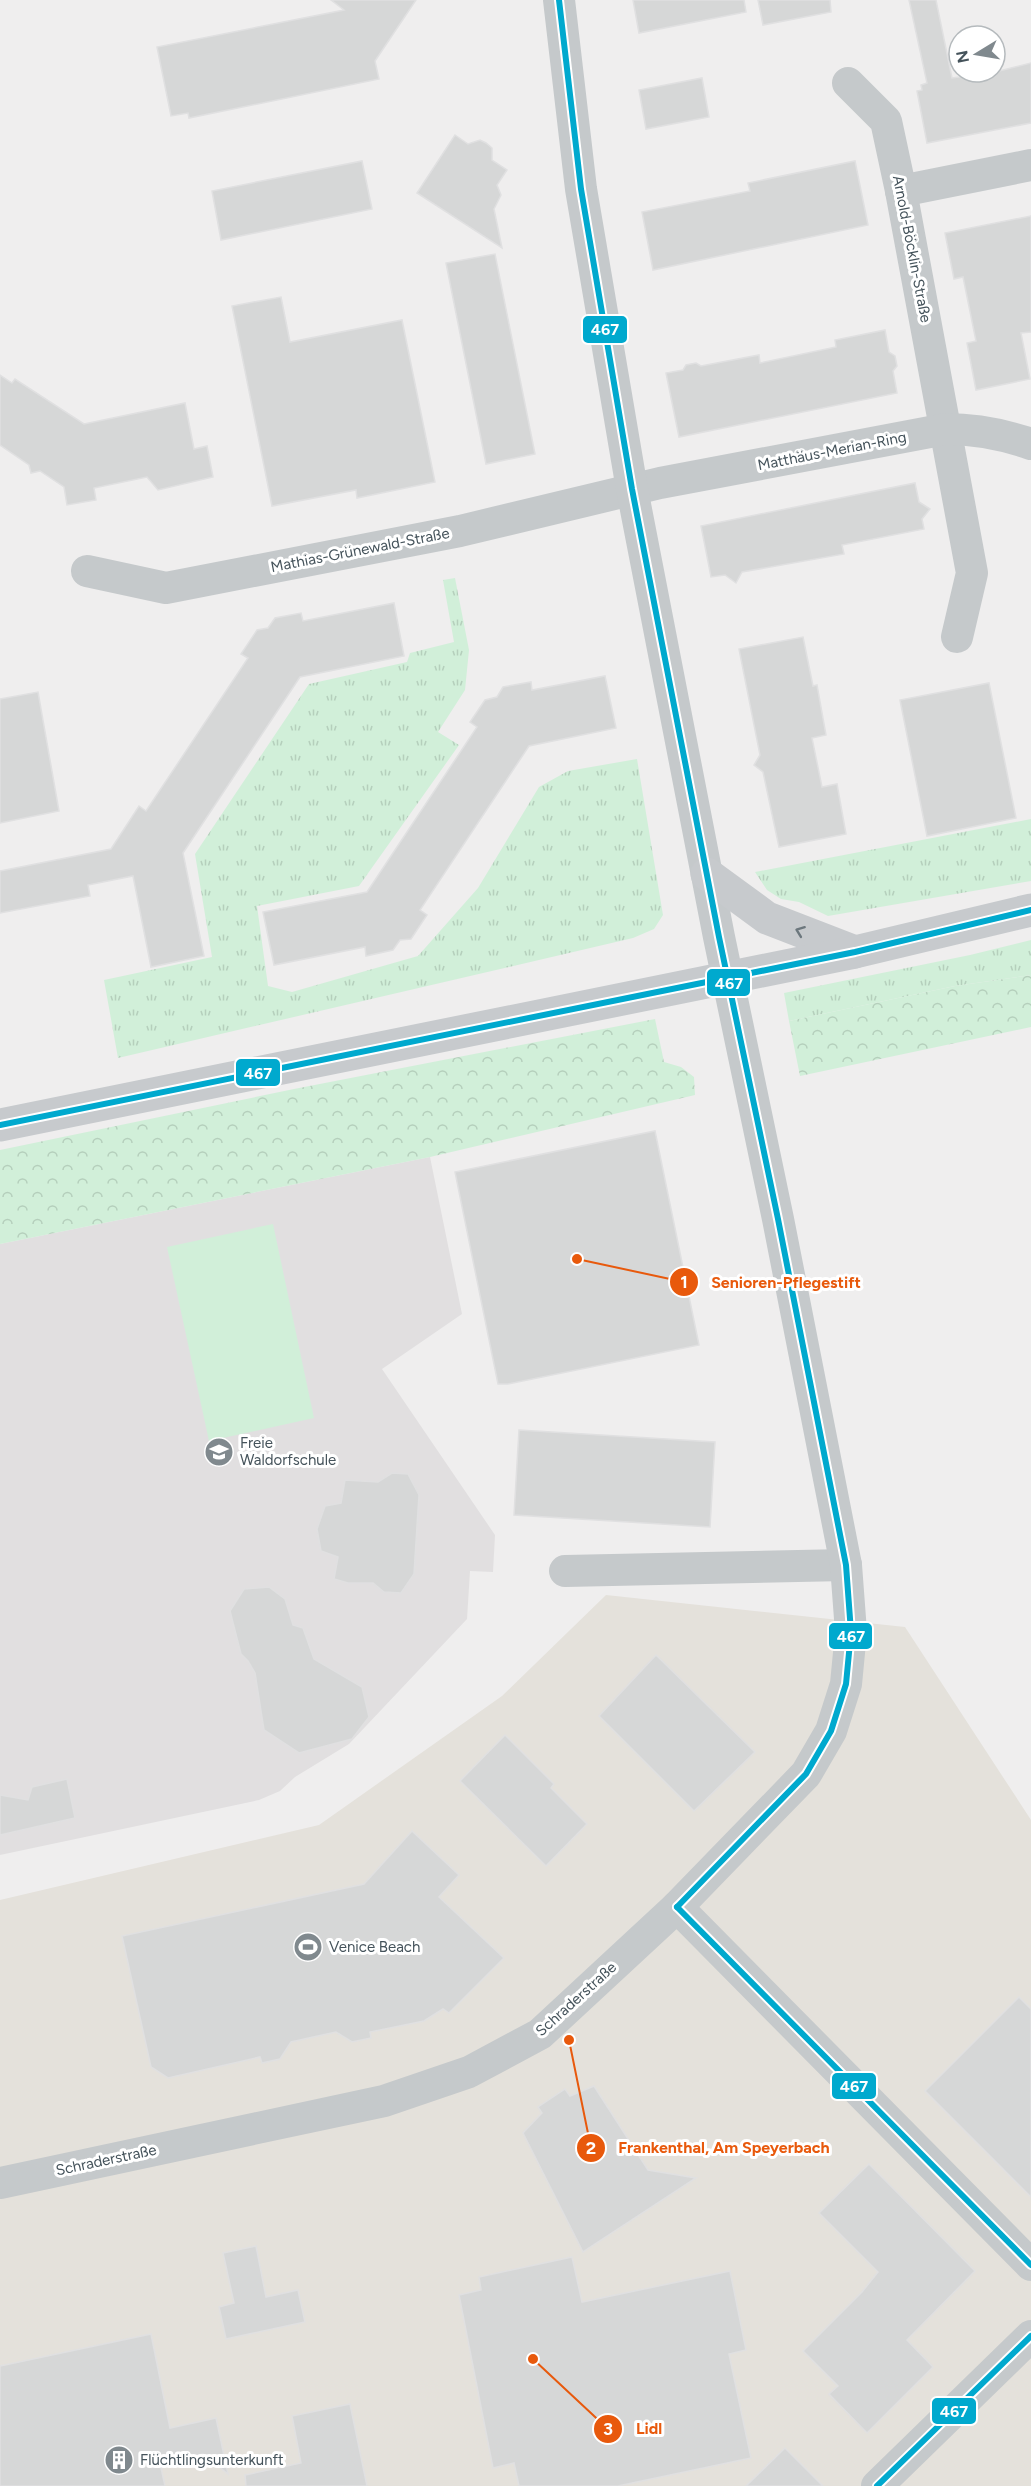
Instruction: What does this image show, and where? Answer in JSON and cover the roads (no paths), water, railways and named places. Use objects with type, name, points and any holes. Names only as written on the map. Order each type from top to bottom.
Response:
[{"type":"street","name":"Schraderstraße","points":[[0,2183],[384,2101],[470,2072],[540,2034],[677,1907],[806,1774],[831,1731],[846,1683],[850,1642],[846,1565],[632,489],[581,189],[559,0]]},
{"type":"street","name":"Arnold-Böcklin-Straße","points":[[848,83],[886,121],[901,191],[972,573],[957,637]]},
{"type":"street","points":[[901,191],[1031,165]]},
{"type":"street","name":"Matthäus-Merian-Ring","points":[[632,489],[946,429],[973,429],[1004,435],[1031,444]]},
{"type":"street","name":"Mathias-Grünewald-Straße","points":[[87,571],[166,588],[460,531],[632,489]]},
{"type":"street","points":[[707,874],[768,918],[855,952]]},
{"type":"street","points":[[0,1125],[855,952],[1031,910]]},
{"type":"street","points":[[566,1571],[846,1565]]},
{"type":"street","points":[[677,1907],[1031,2265]]},
{"type":"street","points":[[877,2486],[1031,2336]]},
{"type":"place","name":"Senioren-Pflegestift","points":[[577,1259]]},
{"type":"place","name":"Freie Waldorfschule","points":[[219,1452]]},
{"type":"place","name":"Venice Beach","points":[[308,1947]]},
{"type":"place","name":"Frankenthal, Am Speyerbach","points":[[569,2040]]},
{"type":"place","name":"Lidl","points":[[533,2359]]},
{"type":"place","name":"Flüchtlingsunterkunft","points":[[119,2460]]}]
